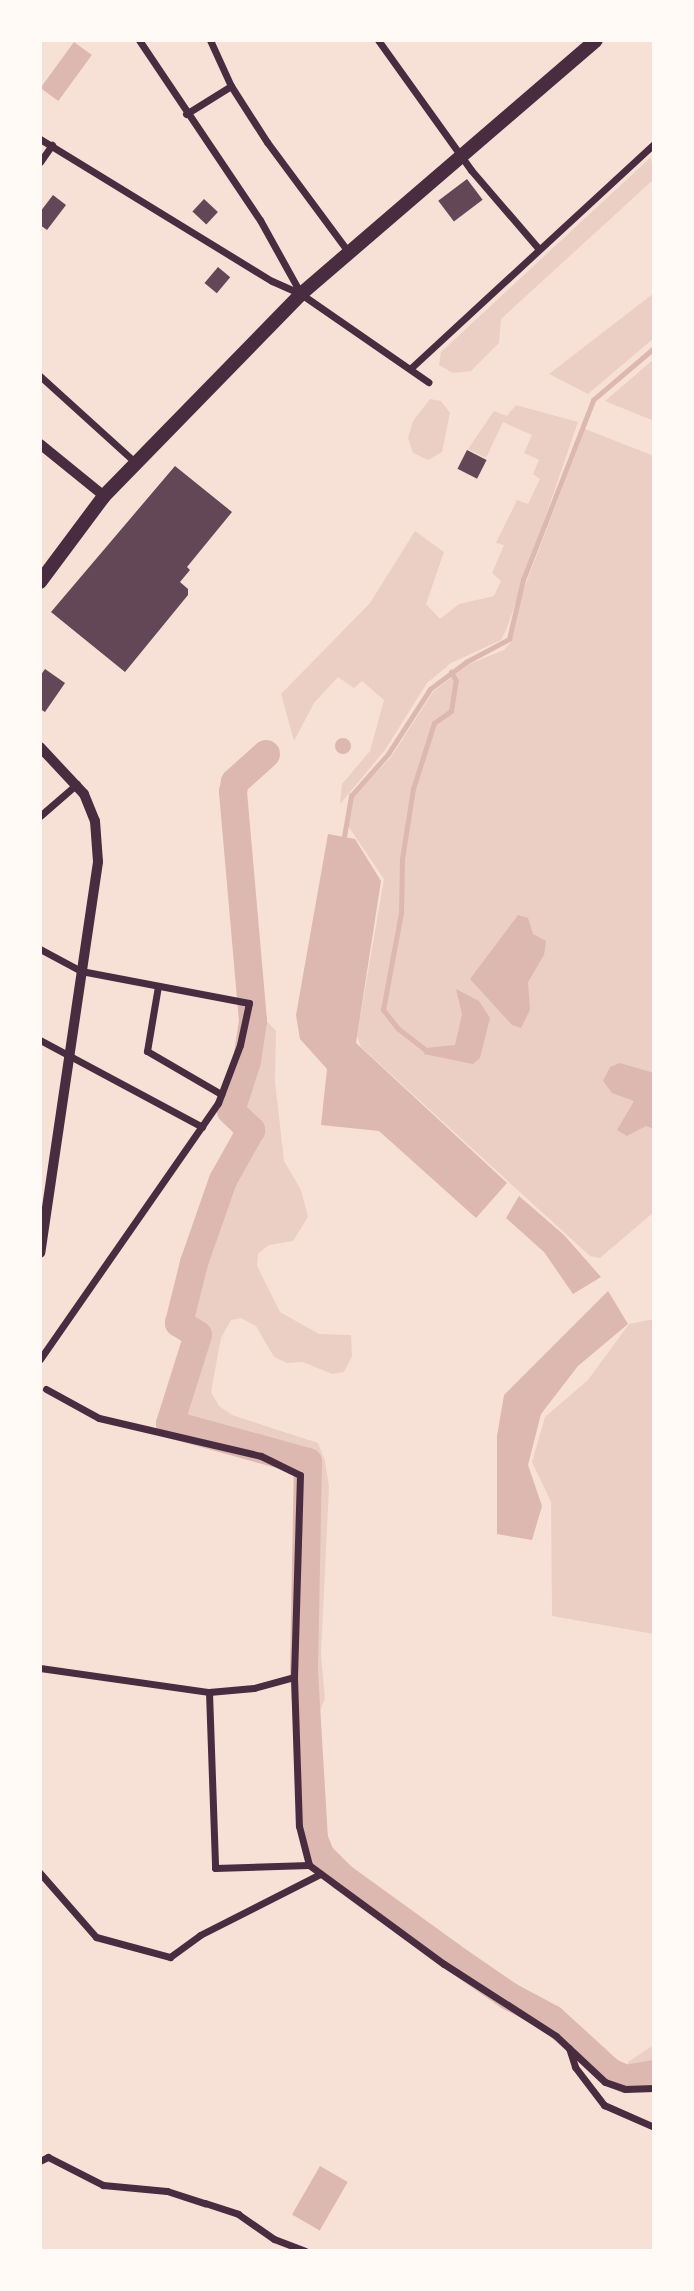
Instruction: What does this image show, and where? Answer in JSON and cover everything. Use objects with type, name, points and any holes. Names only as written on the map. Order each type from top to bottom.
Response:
[{"type":"main road","points":[[40,582],[104,496],[301,295],[596,40]]},
{"type":"street","points":[[139,40],[186,114],[260,220],[301,295]]},
{"type":"street","points":[[210,40],[231,86],[349,254]]},
{"type":"street","points":[[378,40],[461,154],[539,249]]},
{"type":"street","points":[[186,114],[231,86]]},
{"type":"street","points":[[40,139],[272,281],[301,295],[428,382]]},
{"type":"street","points":[[40,162],[52,145]]},
{"type":"street","points":[[411,368],[654,145]]},
{"type":"street","points":[[40,376],[135,462]]},
{"type":"street","points":[[40,444],[104,496]]},
{"type":"street","points":[[40,747],[78,783],[94,821],[98,862],[67,1052],[40,1253]]},
{"type":"street","points":[[40,816],[78,783]]},
{"type":"street","points":[[40,950],[81,971],[249,1003],[240,1045],[221,1094],[202,1127],[40,1359]]},
{"type":"street","points":[[158,986],[147,1051],[221,1094]]},
{"type":"street","points":[[40,1040],[67,1052],[202,1127]]},
{"type":"street","points":[[46,1389],[99,1418],[261,1456],[300,1475],[294,1677],[299,1826],[309,1865],[444,1964],[567,2044],[612,2086],[654,2088]]},
{"type":"street","points":[[40,1668],[209,1692],[254,1689],[294,1677]]},
{"type":"street","points":[[209,1692],[215,1868],[309,1865]]},
{"type":"street","points":[[40,1873],[96,1937],[170,1957],[200,1935],[320,1874]]},
{"type":"street","points":[[567,2044],[575,2067],[604,2105],[654,2127]]},
{"type":"street","points":[[40,2161],[48,2157],[103,2185],[167,2190],[238,2214],[274,2239],[305,2251]]},
{"type":"shaded area","points":[[74,42],[92,55],[58,101],[40,88]]},
{"type":"shaded area","points":[[651,157],[654,179],[501,319],[499,343],[471,371],[453,373],[439,365],[441,352]]},
{"type":"shaded area","points":[[654,293],[654,338],[588,394],[549,374]]},
{"type":"shaded area","points":[[654,359],[654,421],[605,401]]},
{"type":"shaded area","points":[[430,399],[441,401],[450,413],[442,452],[428,460],[413,453],[408,438],[413,421]]},
{"type":"shaded area","points":[[516,405],[578,422],[507,628],[501,640],[451,663],[427,683],[385,750],[340,804],[342,784],[370,751],[384,700],[362,681],[354,688],[338,677],[314,703],[294,741],[281,694],[370,603],[415,531],[444,552],[426,604],[440,619],[459,604],[494,596],[501,581],[492,573],[504,545],[496,543],[517,500],[528,504],[540,479],[533,474],[539,460],[524,453],[532,435],[503,422],[486,458],[468,449],[494,411],[507,416]]},
{"type":"shaded area","points":[[585,429],[654,456],[654,1212],[600,1258],[590,1256],[361,1047],[357,1036],[384,879],[348,826],[353,797],[391,757],[433,692],[467,665],[504,650],[511,642],[523,591]]},
{"type":"shaded area","points":[[340,738],[346,738],[351,746],[349,752],[340,754],[335,749],[335,743]]},
{"type":"shaded area","points":[[328,834],[355,839],[381,881],[356,1043],[507,1183],[476,1218],[379,1131],[321,1125],[327,1069],[300,1039],[296,1015]]},
{"type":"shaded area","points":[[518,915],[528,918],[533,934],[546,941],[544,955],[528,982],[530,1010],[521,1028],[512,1025],[470,979]]},
{"type":"shaded area","points":[[456,989],[479,1001],[490,1018],[480,1058],[473,1064],[424,1054],[426,1048],[455,1045],[462,1014]]},
{"type":"shaded area","points":[[263,1017],[276,1031],[275,1081],[284,1161],[301,1190],[308,1217],[293,1241],[269,1245],[258,1254],[257,1266],[280,1312],[319,1334],[351,1335],[352,1356],[344,1372],[332,1374],[303,1362],[287,1363],[274,1357],[256,1326],[241,1318],[231,1320],[221,1338],[211,1392],[219,1406],[232,1415],[318,1443],[325,1461],[329,1486],[321,1655],[325,1699],[317,1718],[311,1708],[307,1650],[310,1460],[174,1423],[202,1333],[182,1322],[221,1201],[255,1129],[236,1108]]},
{"type":"shaded area","points":[[620,1063],[654,1073],[654,1129],[646,1126],[627,1136],[617,1130],[634,1101],[612,1093],[603,1081],[610,1067]]},
{"type":"shaded area","points":[[519,1196],[564,1235],[601,1277],[573,1294],[544,1252],[506,1218]]},
{"type":"shaded area","points":[[608,1291],[628,1324],[578,1366],[541,1414],[528,1465],[542,1506],[532,1540],[497,1534],[497,1436],[504,1395]]},
{"type":"shaded area","points":[[654,1319],[654,1634],[552,1616],[551,1502],[532,1462],[545,1417],[588,1380],[629,1324]]},
{"type":"shaded area","points":[[654,2045],[654,2063],[628,2069],[628,2062]]},
{"type":"shaded area","points":[[320,2166],[348,2182],[320,2230],[292,2214]]},
{"type":"building","points":[[467,179],[483,200],[454,221],[438,201]]},
{"type":"building","points":[[53,195],[66,205],[47,230],[40,225],[40,212]]},
{"type":"building","points":[[204,199],[218,212],[206,224],[192,211]]},
{"type":"building","points":[[218,267],[230,277],[217,293],[205,283]]},
{"type":"building","points":[[467,450],[487,460],[477,479],[457,469]]},
{"type":"building","points":[[175,466],[232,512],[187,567],[190,570],[180,582],[188,589],[188,595],[125,672],[51,612]]},
{"type":"building","points":[[45,669],[65,683],[45,712],[40,709],[40,676]]},
{"type":"waterway","points":[[344,837],[351,796],[388,754],[430,689],[466,662],[509,639],[523,580],[593,400],[654,348]]},
{"type":"waterway","points":[[425,1050],[398,1029],[383,1010],[401,913],[402,859],[413,789],[434,723],[451,711],[456,681],[451,672]]},
{"type":"waterway","points":[[266,754],[235,782],[233,792],[253,1021],[247,1061],[231,1111],[251,1130],[223,1180],[194,1263],[179,1323],[198,1335],[170,1424],[308,1462],[304,1671],[314,1839],[321,1856],[342,1877],[451,1956],[509,1996],[552,2019],[610,2072],[626,2079],[654,2074]]}]
